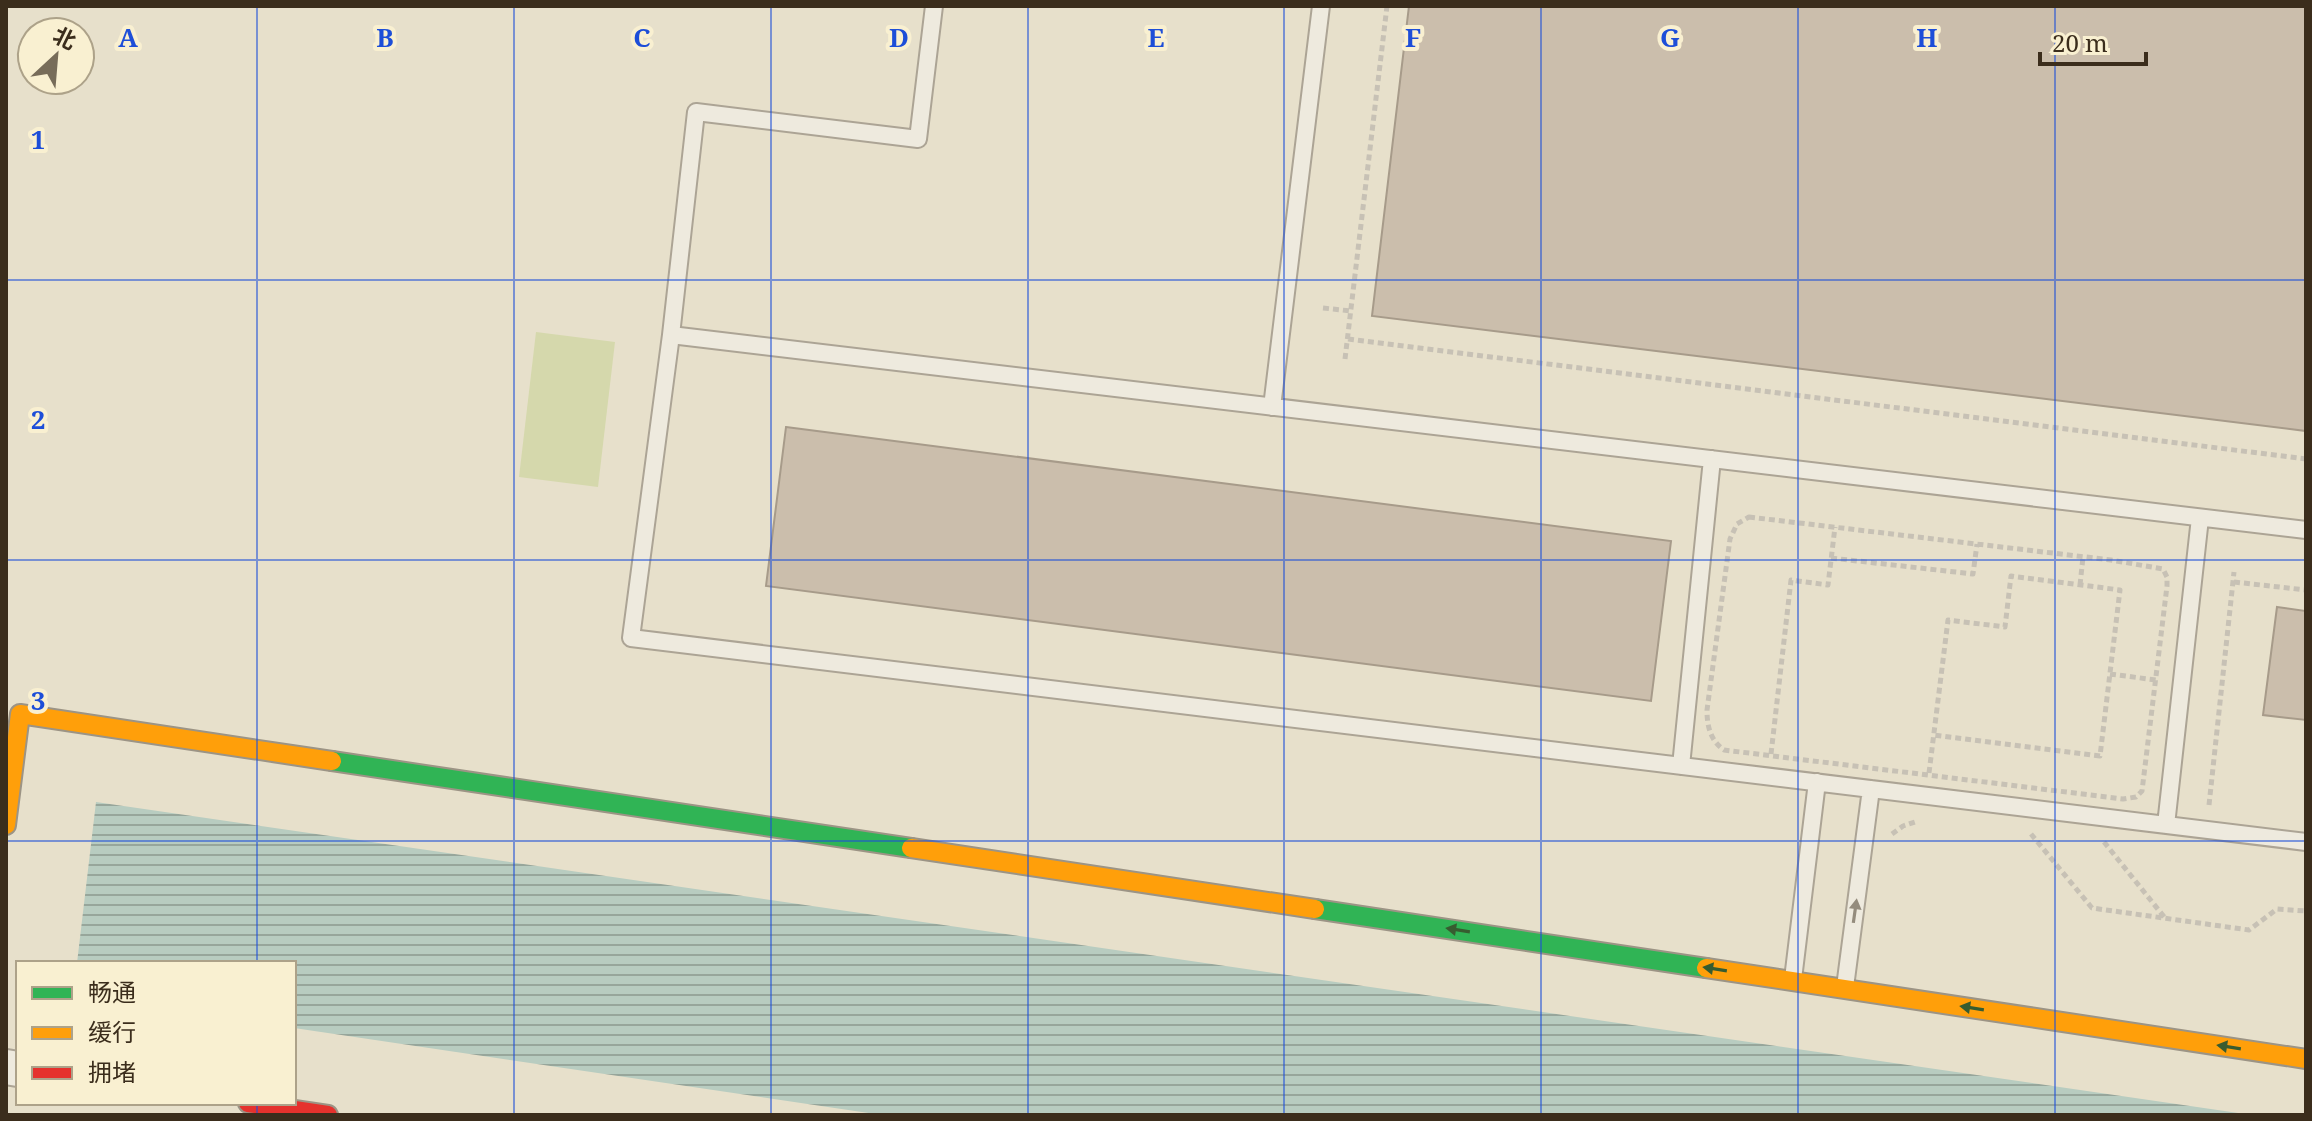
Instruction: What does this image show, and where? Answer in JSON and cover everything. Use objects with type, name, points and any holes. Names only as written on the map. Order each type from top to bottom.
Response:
[{"type":"street","points":[[6,825],[20,714],[2306,1059]]},
{"type":"street","points":[[261,1105],[328,1115]]},
{"type":"lane","points":[[934,6],[918,139],[696,112],[671,335],[631,638],[2306,842]]},
{"type":"lane","points":[[1272,407],[1321,6]]},
{"type":"lane","points":[[671,335],[2306,530]]},
{"type":"lane","points":[[1681,766],[1712,459]]},
{"type":"lane","points":[[2166,825],[2200,518]]},
{"type":"lane","points":[[1792,981],[1817,782]]},
{"type":"lane","points":[[1845,989],[1871,789]]},
{"type":"path","points":[[1345,359],[1387,6]]},
{"type":"path","points":[[1323,308],[1351,311]]},
{"type":"path","points":[[1348,339],[2306,459]]},
{"type":"path","points":[[1749,517],[1835,527],[2163,569],[2167,586],[2157,680],[2144,785],[2136,797],[2123,799],[1724,750],[1712,738],[1707,710],[1730,539],[1737,524],[1749,517]]},
{"type":"path","points":[[1770,756],[1791,580],[1828,585],[1835,527]]},
{"type":"path","points":[[1831,558],[1973,574],[1977,544]]},
{"type":"path","points":[[2080,585],[2083,557]]},
{"type":"path","points":[[2223,808],[2209,806],[2234,572]]},
{"type":"path","points":[[1928,775],[1948,620],[2005,627],[2011,576],[2120,590],[2100,756],[1934,735]]},
{"type":"path","points":[[2234,582],[2306,590]]},
{"type":"path","points":[[2220,606],[2231,608]]},
{"type":"path","points":[[2110,674],[2157,680]]},
{"type":"path","points":[[1883,845],[1903,826],[1928,821]]},
{"type":"path","points":[[2016,832],[2045,836]]},
{"type":"path","points":[[2031,834],[2092,908],[2249,930],[2277,909],[2306,911]]},
{"type":"path","points":[[2089,841],[2119,845]]},
{"type":"path","points":[[2104,843],[2165,918]]},
{"type":"green space","points":[[536,332],[615,342],[598,487],[519,477]]},
{"type":"shaded area","points":[[96,802],[2252,1115],[882,1115],[296,1028],[296,961],[77,961]]},
{"type":"building","points":[[1409,6],[2306,6],[2306,431],[1372,316]]},
{"type":"building","points":[[786,427],[1671,541],[1651,701],[766,586]]},
{"type":"building","points":[[2277,607],[2306,611],[2306,720],[2263,715]]},
{"type":"traffic: fast","points":[[332,761],[911,848]]},
{"type":"traffic: fast","points":[[1315,909],[1706,968]]},
{"type":"traffic: slow","points":[[6,825],[20,714],[332,761]]},
{"type":"traffic: slow","points":[[911,848],[1315,909]]},
{"type":"traffic: slow","points":[[1706,968],[2306,1059]]},
{"type":"traffic: jam","points":[[261,1105],[328,1115]]}]
